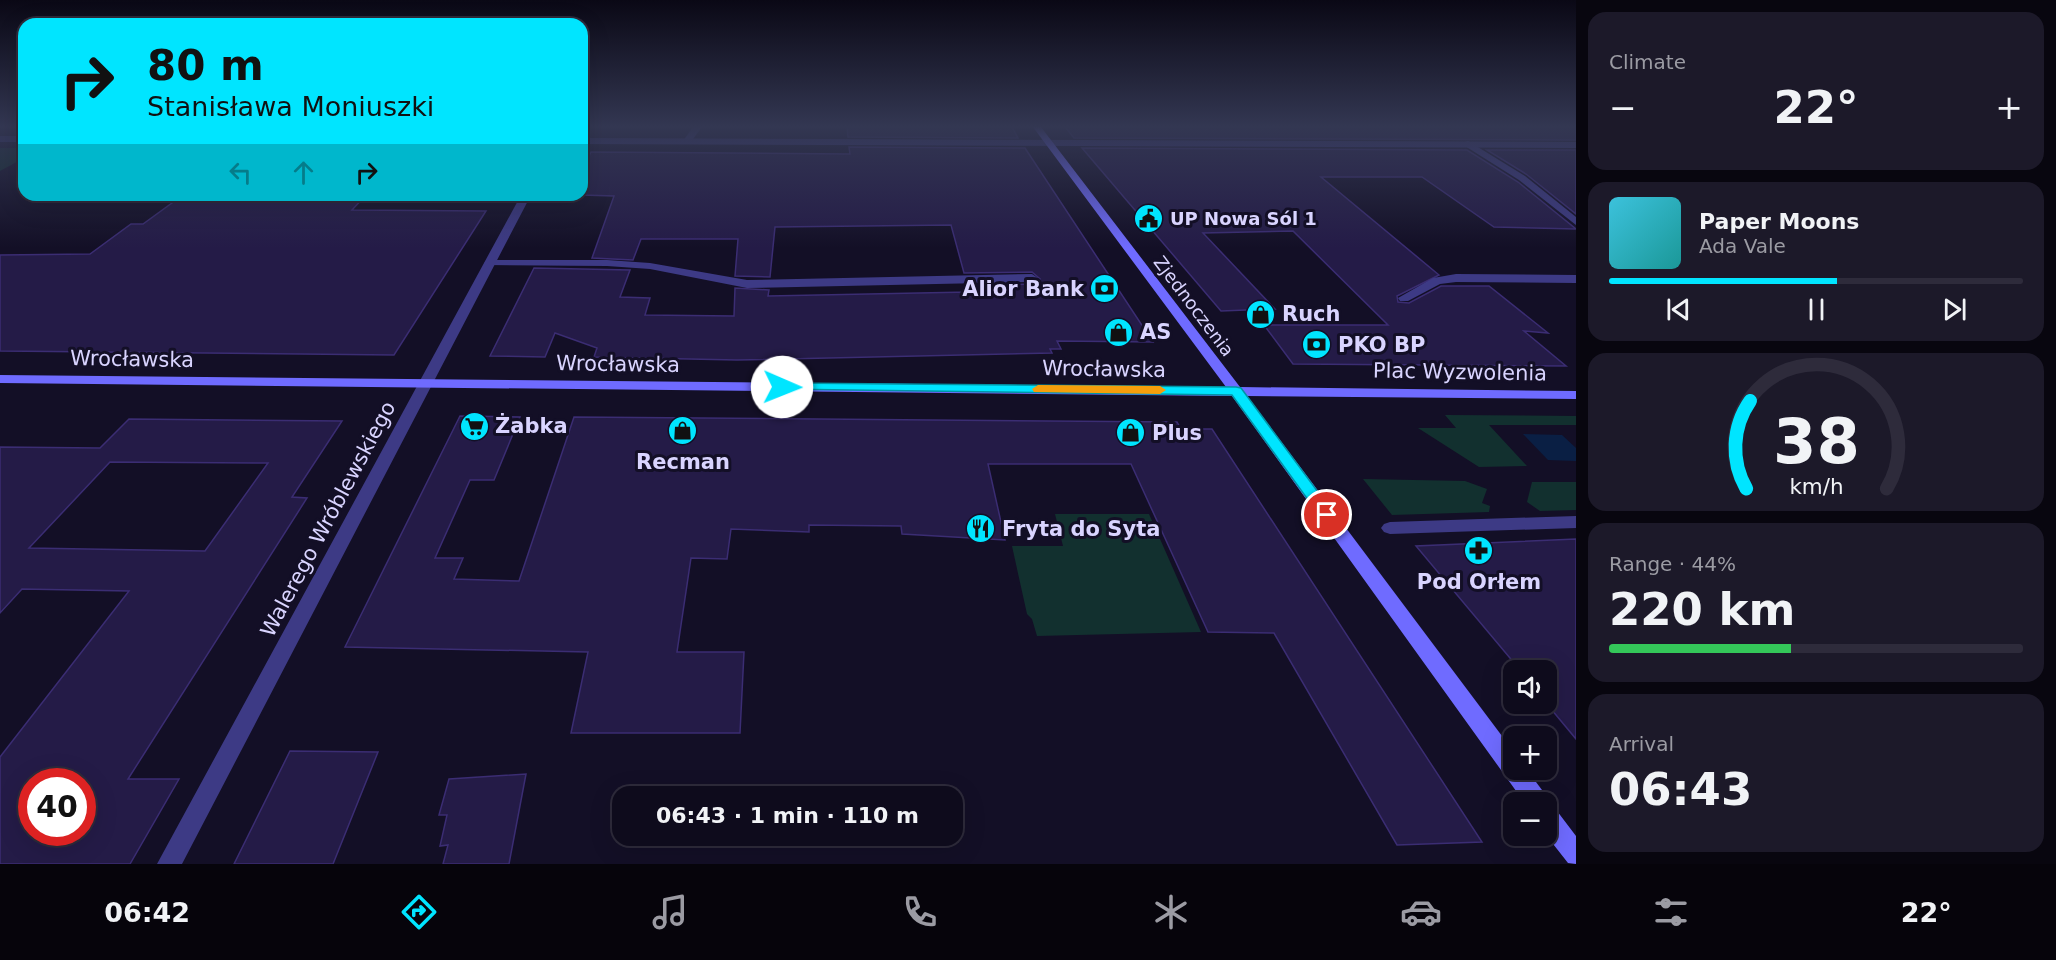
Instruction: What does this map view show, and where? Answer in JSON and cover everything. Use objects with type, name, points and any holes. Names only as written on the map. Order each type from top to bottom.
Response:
[{"type":"street","name":"Zjednoczenia","points":[[1067,167],[1236,391],[1530,792]]},
{"type":"street","points":[[1505,167],[1522,178],[1576,222]]},
{"type":"street","name":"Walerego Wróblewskiego","points":[[169,864],[523,201]]},
{"type":"street","points":[[490,263],[607,263],[650,266],[747,284],[1032,278]]},
{"type":"street","points":[[1404,298],[1437,281],[1456,278],[1576,279]]},
{"type":"street","name":"Wrocławska","points":[[0,379],[1236,391]]},
{"type":"street","name":"Plac Wyzwolenia","points":[[1236,391],[1576,395]]},
{"type":"street","points":[[1390,528],[1576,522]]},
{"type":"street","points":[[1557,830],[1576,855]]},
{"type":"green space","points":[[1445,415],[1576,416],[1576,425],[1489,425],[1527,466],[1479,467],[1418,428],[1456,428]]},
{"type":"green space","points":[[1363,479],[1465,481],[1487,489],[1482,503],[1490,506],[1489,512],[1392,515]]},
{"type":"green space","points":[[1532,482],[1576,482],[1576,510],[1540,511],[1527,502]]},
{"type":"green space","points":[[1055,514],[1149,514],[1201,632],[1037,636],[1032,619],[1027,614],[1012,546],[1063,546]]},
{"type":"water","points":[[1523,434],[1562,435],[1576,448],[1576,461],[1548,460]]},
{"type":"building","points":[[588,167],[1038,167],[1153,342],[1057,341],[1061,349],[1050,349],[1052,353],[737,360],[594,357],[597,348],[555,333],[545,357],[490,356],[534,268],[630,270],[620,297],[650,298],[645,315],[734,316],[735,288],[769,290],[768,296],[969,292],[968,286],[1032,284],[1040,279],[1032,272],[964,273],[951,225],[775,227],[770,277],[735,276],[738,239],[641,239],[633,260],[592,258],[614,196],[588,195]]},
{"type":"building","points":[[1098,167],[1495,167],[1518,182],[1576,229],[1494,227],[1422,177],[1321,177],[1439,275],[1397,296],[1398,302],[1409,303],[1441,286],[1489,286],[1548,333],[1524,331],[1566,366],[1293,364],[1264,325],[1388,325],[1293,231],[1203,233],[1275,309],[1221,311]]},
{"type":"building","points":[[1515,167],[1576,167],[1576,214]]},
{"type":"building","points":[[175,201],[360,201],[352,210],[486,211],[394,355],[0,351],[0,255],[90,254],[131,224],[143,224]]},
{"type":"building","points":[[460,416],[520,417],[494,480],[470,480],[435,558],[463,558],[454,579],[519,581],[574,417],[1177,422],[1181,429],[1212,429],[1482,842],[1397,845],[1274,633],[1208,632],[1131,464],[988,464],[1005,540],[902,534],[901,526],[809,525],[809,532],[731,529],[727,559],[691,558],[677,652],[744,652],[740,733],[571,733],[588,652],[345,647]]},
{"type":"building","points":[[129,419],[342,421],[292,497],[307,498],[128,779],[179,779],[130,864],[0,864],[0,757],[129,591],[22,589],[0,613],[0,447],[100,448]],"holes":[[[110,462],[268,463],[205,551],[29,548]]]},
{"type":"building","points":[[1576,539],[1576,739],[1555,714],[1557,714],[1557,660],[1512,660],[1416,546]]},
{"type":"building","points":[[290,751],[378,752],[333,864],[234,864]]},
{"type":"building","points":[[526,774],[509,864],[443,864],[448,845],[440,846],[447,815],[439,815],[449,779]]},
{"type":"slow traffic","points":[[1038,389],[1160,390]]},
{"type":"place","name":"UP Nowa Sól 1","points":[[1149,218]]},
{"type":"place","name":"Alior Bank","points":[[1105,289]]},
{"type":"place","name":"Ruch","points":[[1261,314]]},
{"type":"place","name":"AS","points":[[1119,332]]},
{"type":"place","name":"PKO BP","points":[[1317,345]]},
{"type":"place","name":"Żabka","points":[[474,426]]},
{"type":"place","name":"Recman","points":[[683,431]]},
{"type":"place","name":"Plus","points":[[1131,433]]},
{"type":"place","name":"Fryta do Syta","points":[[981,529]]},
{"type":"place","name":"Pod Orłem","points":[[1479,551]]},
{"type":"route","points":[[782,387],[1236,391],[1327,515]]}]
